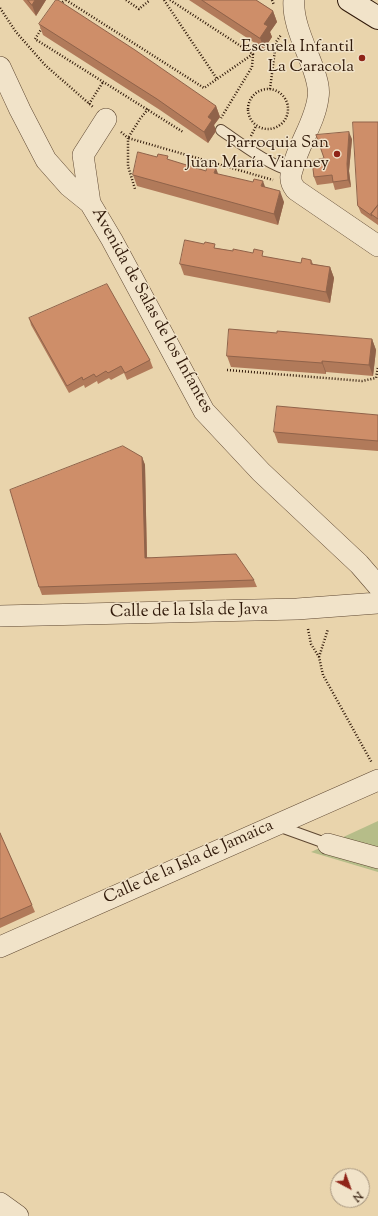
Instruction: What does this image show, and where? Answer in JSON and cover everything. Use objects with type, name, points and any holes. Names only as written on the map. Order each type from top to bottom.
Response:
[{"type":"main road","points":[[349,0],[378,18]]},
{"type":"street","points":[[284,3],[293,6],[318,87],[318,97],[315,110],[295,157],[289,181],[372,242],[378,258]]},
{"type":"street","points":[[0,67],[46,160],[69,186],[90,203]]},
{"type":"street","name":"Avenida de Salas de los Infantes","points":[[106,119],[83,155],[90,203],[112,240],[204,411],[261,472],[359,564],[378,586]]},
{"type":"street","name":"Calle de la Isla de Java","points":[[0,616],[297,609],[378,603]]},
{"type":"street","name":"Calle de la Isla de Jamaica","points":[[0,947],[274,825],[376,772]]},
{"type":"street","points":[[328,844],[378,858]]},
{"type":"street","points":[[0,1203],[18,1216]]},
{"type":"lane","points":[[221,130],[284,169],[289,181]]},
{"type":"lane","points":[[274,825],[328,844]]},
{"type":"path","points":[[56,7],[65,0],[204,88],[253,54]]},
{"type":"path","points":[[126,0],[140,8],[150,0]]},
{"type":"path","points":[[164,0],[217,79]]},
{"type":"path","points":[[170,0],[253,54]]},
{"type":"path","points":[[272,0],[284,3]]},
{"type":"path","points":[[0,8],[16,32],[45,66],[128,138],[289,181]]},
{"type":"path","points":[[43,26],[35,39],[183,132]]},
{"type":"path","points":[[270,88],[276,42],[282,32]]},
{"type":"path","points":[[221,130],[220,120],[252,67],[253,54]]},
{"type":"path","points":[[89,104],[103,82]]},
{"type":"path","points":[[270,88],[282,94],[286,99],[288,113],[285,120],[275,128],[269,129],[256,126],[248,115],[247,108],[252,96],[263,89],[270,88]]},
{"type":"path","points":[[135,189],[128,166],[128,138],[140,119],[148,110]]},
{"type":"path","points":[[227,370],[362,381],[376,378],[378,367]]},
{"type":"path","points":[[308,629],[311,644],[320,657],[323,675],[376,772]]},
{"type":"path","points":[[320,657],[328,629]]},
{"type":"green space","points":[[378,821],[378,872],[311,852]]},
{"type":"building","points":[[28,0],[35,0],[32,5]]},
{"type":"building","points":[[56,0],[135,50],[216,106],[208,117],[212,120],[204,132],[157,99],[39,24]]},
{"type":"building","points":[[202,0],[256,0],[273,11],[264,24],[268,26],[260,38]]},
{"type":"building","points":[[353,122],[378,122],[378,205],[371,214],[372,216],[358,206]]},
{"type":"building","name":"Parroquia San Juan María Vianney","points":[[349,132],[347,164],[348,180],[333,182],[332,175],[314,177],[312,161],[324,158],[316,135]]},
{"type":"building","points":[[138,152],[157,157],[158,154],[168,156],[167,159],[206,171],[207,166],[216,168],[214,173],[253,182],[254,179],[263,181],[261,186],[280,191],[274,214],[133,175]]},
{"type":"building","points":[[378,205],[378,219],[371,214]]},
{"type":"building","points":[[185,240],[204,244],[205,242],[215,244],[214,248],[233,251],[233,249],[253,253],[254,249],[263,251],[262,256],[301,263],[302,258],[311,260],[311,264],[330,267],[326,292],[180,264]]},
{"type":"building","points":[[107,284],[150,360],[125,373],[121,366],[108,373],[106,371],[96,377],[94,374],[83,380],[82,377],[67,386],[29,318]]},
{"type":"building","points":[[229,329],[277,333],[277,331],[372,339],[369,365],[227,356]]},
{"type":"building","points":[[277,406],[378,415],[378,441],[274,432]]},
{"type":"building","points":[[123,446],[142,457],[145,558],[236,554],[254,580],[39,587],[10,490]]},
{"type":"building","points":[[0,833],[32,905],[0,919]]},
{"type":"place","name":"Escuela Infantil La Caracola","points":[[362,58]]},
{"type":"place","name":"Parroquia San Juan María Vianney","points":[[337,154]]}]
